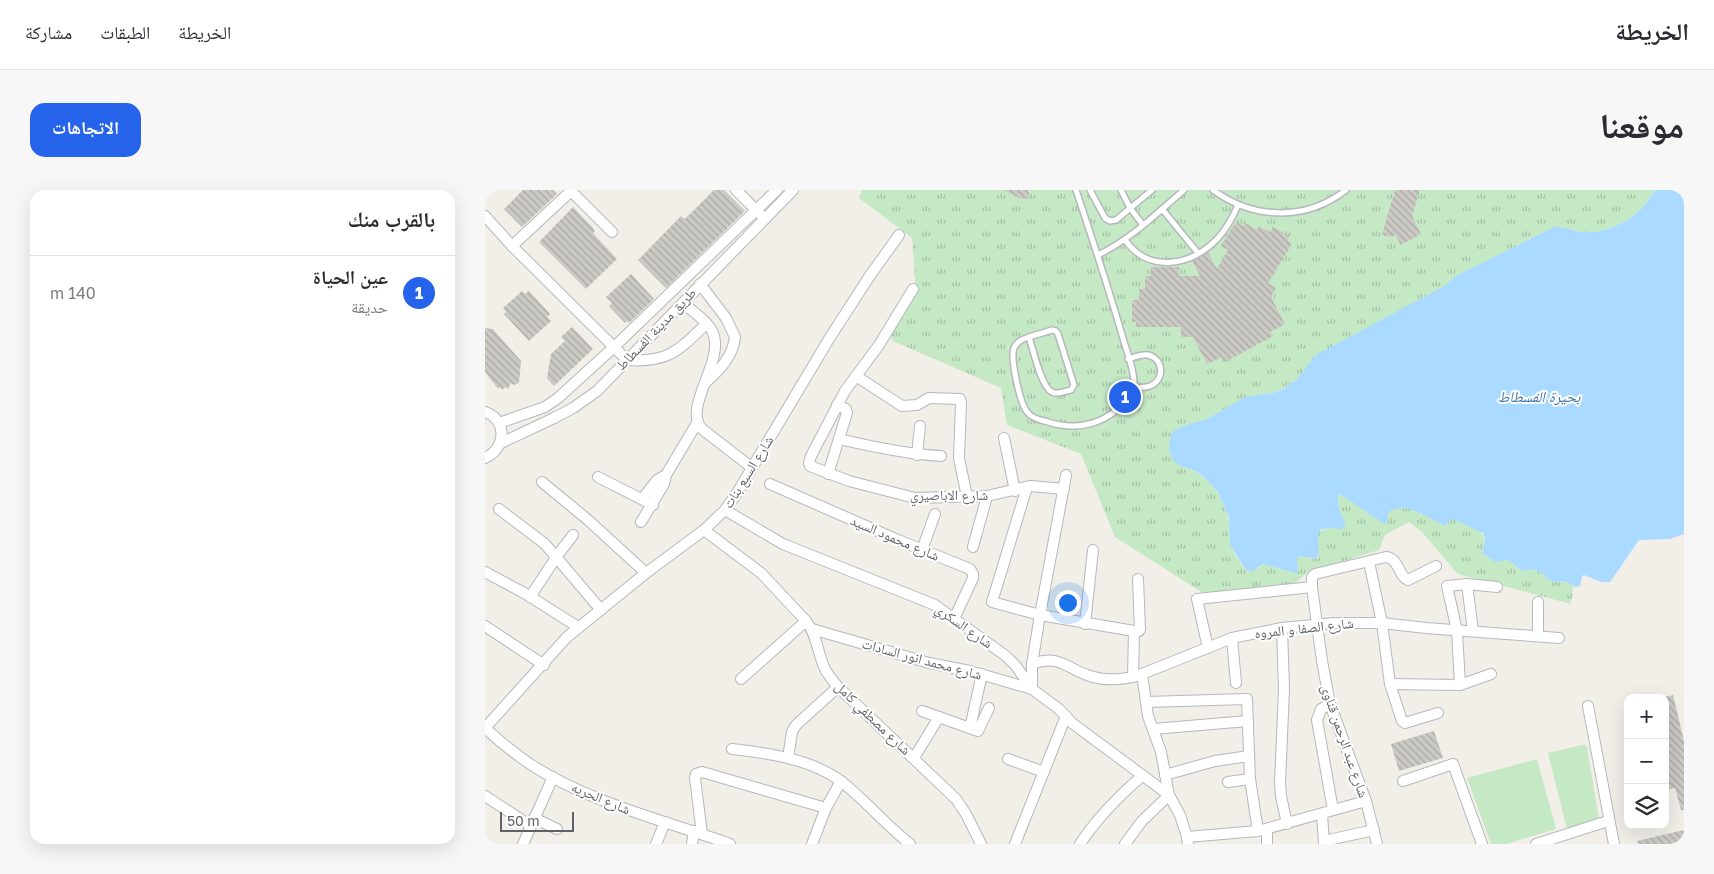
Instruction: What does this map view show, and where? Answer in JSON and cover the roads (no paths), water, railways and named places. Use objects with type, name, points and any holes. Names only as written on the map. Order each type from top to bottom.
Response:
[{"type":"street","points":[[737,190],[765,219]]},
{"type":"street","name":"طريق مدينة الفسطاط","points":[[499,423],[545,406],[558,398],[613,348],[777,190]]},
{"type":"street","name":"طريق مدينة الفسطاط","points":[[485,458],[493,455],[501,444],[573,408],[597,390],[793,190]]},
{"type":"street","points":[[512,246],[571,191],[612,232]]},
{"type":"street","points":[[485,216],[512,246],[627,360],[656,360],[671,355],[683,347],[706,324]]},
{"type":"street","name":"شارع السبع بنات","points":[[485,728],[578,627],[704,530],[725,510],[834,331],[899,235]]},
{"type":"street","points":[[700,284],[722,311],[734,331],[735,337],[730,354],[725,362],[705,382]]},
{"type":"street","points":[[828,474],[847,411],[837,405],[845,390],[879,345],[913,288]]},
{"type":"street","points":[[683,302],[706,324],[713,334],[715,342],[713,358],[696,412],[697,423],[751,467]]},
{"type":"street","points":[[856,376],[902,406],[917,405],[931,398],[960,399],[959,458],[967,497]]},
{"type":"street","name":"شارع الاباصيري","points":[[837,405],[809,463],[813,468],[828,474],[915,498],[987,496],[1027,487],[1064,490]]},
{"type":"street","points":[[485,412],[499,423],[502,436],[501,444]]},
{"type":"street","points":[[641,522],[653,505],[664,484],[666,475],[697,423]]},
{"type":"street","points":[[917,455],[920,426]]},
{"type":"street","points":[[839,438],[917,455],[941,456]]},
{"type":"street","points":[[1004,438],[1015,491]]},
{"type":"street","points":[[643,498],[657,480],[666,475]]},
{"type":"street","points":[[1032,689],[1032,664],[1066,475]]},
{"type":"street","points":[[597,477],[643,498],[653,505]]},
{"type":"street","points":[[542,482],[588,520],[646,573]]},
{"type":"street","name":"شارع محمود السيد","points":[[770,484],[969,569],[973,574],[973,578],[954,618]]},
{"type":"street","points":[[1027,487],[992,602],[1085,624],[1139,631],[1138,579]]},
{"type":"street","points":[[973,547],[987,496]]},
{"type":"street","points":[[499,509],[545,544],[601,610]]},
{"type":"street","name":"شارع السكري","points":[[725,510],[783,544],[935,605],[1006,656],[1016,666],[1032,689],[1072,722],[1169,795]]},
{"type":"street","points":[[922,550],[935,514]]},
{"type":"street","name":"شارع مصطفي كامل","points":[[704,530],[761,573],[809,625],[826,671],[838,687],[956,799],[981,844]]},
{"type":"street","points":[[530,597],[573,535]]},
{"type":"street","points":[[1085,624],[1093,550]]},
{"type":"street","points":[[1208,648],[1197,599],[1312,587],[1313,575],[1386,557],[1391,558],[1404,579],[1409,580],[1436,566]]},
{"type":"street","points":[[1369,562],[1383,623],[1390,684],[1403,723],[1438,713]]},
{"type":"street","points":[[485,572],[578,627]]},
{"type":"street","points":[[1460,685],[1457,631],[1447,586],[1467,584],[1497,586]]},
{"type":"street","points":[[1467,584],[1473,631]]},
{"type":"street","name":"شارع عبد الرحمن قناوى","points":[[1312,587],[1316,625],[1330,704],[1365,801],[1377,844]]},
{"type":"street","points":[[1538,636],[1539,602]]},
{"type":"street","name":"شارع الصفا و المروه","points":[[1032,664],[1039,661],[1055,660],[1087,676],[1122,679],[1232,638],[1282,628],[1334,623],[1383,623],[1457,631],[1559,638]]},
{"type":"street","points":[[741,680],[809,625]]},
{"type":"street","name":"شارع محمد انور السادات","points":[[809,625],[929,663],[982,674],[1032,689]]},
{"type":"street","points":[[485,626],[544,665]]},
{"type":"street","points":[[1282,628],[1284,689],[1280,782],[1287,824]]},
{"type":"street","points":[[1134,631],[1137,675],[1146,702],[1148,716],[1161,752],[1169,795],[1180,816],[1187,840],[1262,830],[1365,801]]},
{"type":"street","points":[[1232,638],[1236,683]]},
{"type":"street","points":[[970,728],[982,674]]},
{"type":"street","points":[[1390,684],[1460,685],[1491,674]]},
{"type":"street","points":[[789,758],[792,732],[796,725],[838,687]]},
{"type":"street","points":[[1146,702],[1247,699],[1250,779],[1267,844]]},
{"type":"street","points":[[1330,704],[1321,710],[1317,720],[1333,810]]},
{"type":"street","points":[[1588,706],[1614,844]]},
{"type":"street","points":[[922,711],[979,730],[989,708]]},
{"type":"street","points":[[1015,844],[1066,716]]},
{"type":"street","points":[[914,758],[939,717]]},
{"type":"street","points":[[1153,729],[1248,721]]},
{"type":"street","name":"شارع الحريه","points":[[485,728],[506,747],[553,777],[626,809],[698,832],[719,842],[730,844]]},
{"type":"street","points":[[732,749],[789,758],[820,770],[841,781],[910,844]]},
{"type":"street","points":[[1165,775],[1215,761],[1249,756]]},
{"type":"street","points":[[1008,759],[1044,772]]},
{"type":"street","points":[[1403,780],[1453,764],[1482,844]]},
{"type":"street","points":[[692,844],[698,832],[696,774],[705,772],[825,808]]},
{"type":"street","points":[[1080,844],[1123,792],[1143,776]]},
{"type":"street","points":[[523,844],[553,777]]},
{"type":"street","points":[[1228,782],[1250,779]]},
{"type":"street","points":[[813,844],[825,808],[841,781]]},
{"type":"street","points":[[1125,844],[1142,821],[1169,795]]},
{"type":"street","points":[[485,796],[532,822],[557,829]]},
{"type":"street","points":[[1322,814],[1324,842],[1374,830]]},
{"type":"street","points":[[1535,844],[1609,821]]},
{"type":"street","points":[[656,844],[665,822]]},
{"type":"lane","points":[[1029,337],[1048,389],[1056,393],[1073,388],[1074,383],[1057,332],[1052,330],[1029,337],[1019,341],[1014,347],[1013,352],[1016,375],[1023,406],[1033,418],[1065,426],[1089,424],[1117,410],[1129,397],[1134,388],[1134,378],[1077,190]]},
{"type":"lane","points":[[1090,190],[1095,202],[1107,220],[1117,220],[1151,190]]},
{"type":"lane","points":[[1121,190],[1130,208],[1143,225]]},
{"type":"lane","points":[[1098,255],[1125,240],[1184,190]]},
{"type":"lane","points":[[1213,190],[1238,205],[1268,213],[1300,212],[1321,205],[1346,190]]},
{"type":"lane","points":[[1125,240],[1138,255],[1152,261],[1170,263],[1179,261],[1198,253],[1217,238],[1233,217],[1238,205]]},
{"type":"lane","points":[[1162,209],[1198,253]]},
{"type":"lane","points":[[1128,359],[1140,355],[1150,356],[1157,361],[1161,370],[1155,383],[1146,387],[1134,388]]},
{"type":"water","name":"بحيرة الفسطاط","points":[[1655,190],[1684,190],[1684,534],[1670,539],[1639,540],[1610,582],[1601,582],[1584,575],[1582,576],[1580,586],[1576,587],[1564,581],[1555,582],[1547,579],[1542,573],[1533,569],[1522,571],[1508,560],[1495,562],[1482,553],[1485,538],[1483,533],[1455,520],[1451,520],[1445,526],[1425,515],[1401,508],[1394,509],[1388,513],[1388,522],[1384,524],[1340,494],[1338,496],[1339,509],[1345,522],[1345,527],[1342,529],[1321,529],[1318,538],[1319,552],[1316,559],[1299,556],[1297,559],[1298,572],[1295,573],[1263,564],[1252,572],[1246,570],[1230,545],[1229,517],[1218,492],[1204,477],[1173,460],[1169,450],[1170,436],[1175,430],[1207,419],[1245,397],[1282,390],[1297,379],[1316,355],[1446,285],[1454,277],[1554,227],[1592,232],[1614,227],[1624,222],[1649,200]]},
{"type":"place","name":"عين الحياة","points":[[1125,397]]}]
